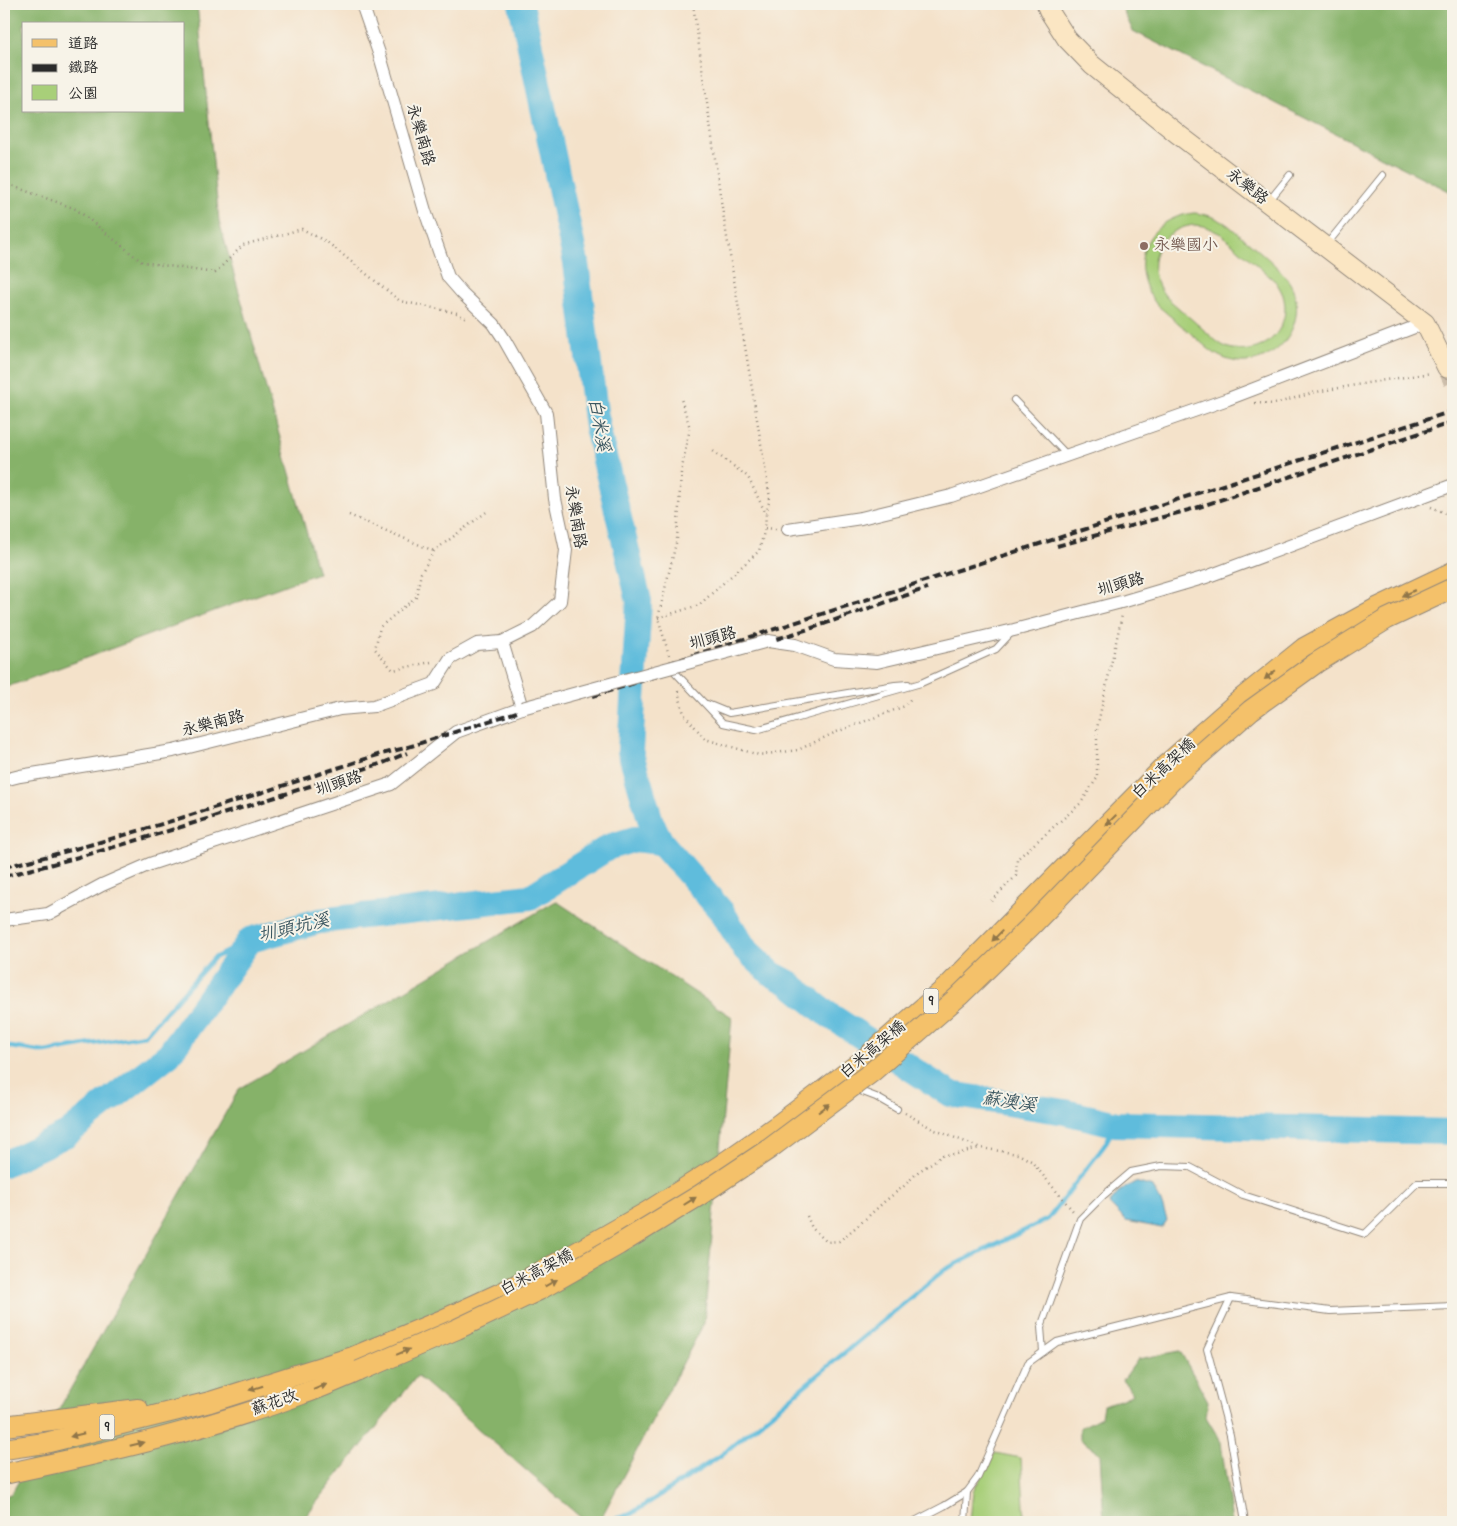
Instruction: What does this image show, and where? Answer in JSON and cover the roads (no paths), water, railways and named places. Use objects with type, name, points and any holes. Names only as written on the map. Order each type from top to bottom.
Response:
[{"type":"main road","name":"白米高架橋","points":[[356,1364],[457,1329],[531,1294],[618,1246],[769,1150],[848,1082],[862,1061],[949,985],[1167,764],[1241,699],[1304,648],[1377,608],[1453,572]]},
{"type":"main road","name":"白米高架橋","points":[[848,1082],[872,1072],[966,990],[1177,776],[1251,710],[1316,663],[1387,619],[1453,588]]},
{"type":"main road","name":"蘇花改","points":[[210,1402],[356,1364]]},
{"type":"main road","name":"蘇花改","points":[[4,1474],[88,1456],[248,1413],[303,1394],[356,1364]]},
{"type":"main road","points":[[4,1426],[210,1402]]},
{"type":"main road","name":"9","points":[[4,1449],[45,1443],[210,1402]]},
{"type":"street","name":"永樂南路","points":[[4,780],[173,750],[340,708],[374,706],[434,684],[450,659],[477,644],[502,642],[532,627],[560,601],[566,550],[555,499],[546,413],[494,324],[462,293],[448,276],[362,4]]},
{"type":"street","name":"永樂路","points":[[1046,4],[1067,39],[1092,65],[1425,324],[1439,370]]},
{"type":"street","points":[[788,529],[861,518],[951,496],[1228,399],[1425,324]]},
{"type":"street","name":"圳頭路","points":[[4,920],[48,914],[102,885],[150,864],[391,784],[456,732],[522,708],[768,641],[795,645],[834,659],[877,662],[1014,630],[1125,601],[1206,577],[1453,484]]},
{"type":"street","points":[[502,642],[522,708]]},
{"type":"lane","points":[[1267,203],[1290,175]]},
{"type":"lane","points":[[1325,247],[1383,175]]},
{"type":"lane","points":[[1014,400],[1068,455]]},
{"type":"lane","points":[[672,669],[723,723],[756,730],[922,683],[996,649],[1014,630]]},
{"type":"lane","points":[[703,702],[729,714],[895,685],[922,683]]},
{"type":"lane","points":[[848,1082],[897,1109]]},
{"type":"lane","points":[[1043,1352],[1041,1327],[1080,1219],[1104,1194],[1131,1172],[1161,1166],[1190,1167],[1243,1195],[1365,1234],[1417,1183],[1453,1183]]},
{"type":"lane","points":[[1231,1298],[1207,1350],[1230,1435],[1245,1522]]},
{"type":"lane","points":[[913,1522],[967,1492],[978,1477],[1028,1363],[1057,1342],[1231,1298],[1330,1311],[1453,1306]]},
{"type":"lane","points":[[965,1522],[967,1492]]},
{"type":"water","points":[[1135,1182],[1153,1187],[1161,1202],[1167,1220],[1162,1228],[1126,1221],[1109,1204],[1120,1191]]},
{"type":"waterway","name":"蘇澳溪","points":[[521,4],[576,263],[597,427],[639,601],[630,751],[651,822],[661,842],[722,912],[745,949],[772,974],[789,983],[826,1013],[950,1094],[1065,1112],[1116,1124],[1453,1132]]},
{"type":"waterway","name":"圳頭坑溪","points":[[4,1164],[67,1134],[169,1054],[250,940],[319,921],[530,897],[609,847],[635,839],[661,842]]},
{"type":"waterway","points":[[4,1046],[45,1052],[145,1035],[214,958],[250,940]]},
{"type":"waterway","points":[[606,1522],[631,1514],[720,1456],[944,1270],[1048,1219],[1104,1146],[1116,1124]]},
{"type":"tunnel","points":[[1447,368],[1453,382]]},
{"type":"railway","points":[[4,867],[146,829],[405,748],[1453,411]]},
{"type":"railway","points":[[1057,546],[1196,508],[1453,422]]},
{"type":"railway","points":[[593,696],[812,628],[927,588]]},
{"type":"railway","points":[[4,876],[100,851],[194,823],[383,763],[407,753]]},
{"type":"place","name":"永樂國小","points":[[1144,246]]},
{"type":"water label","name":"白米溪","points":[[598,425]]}]
